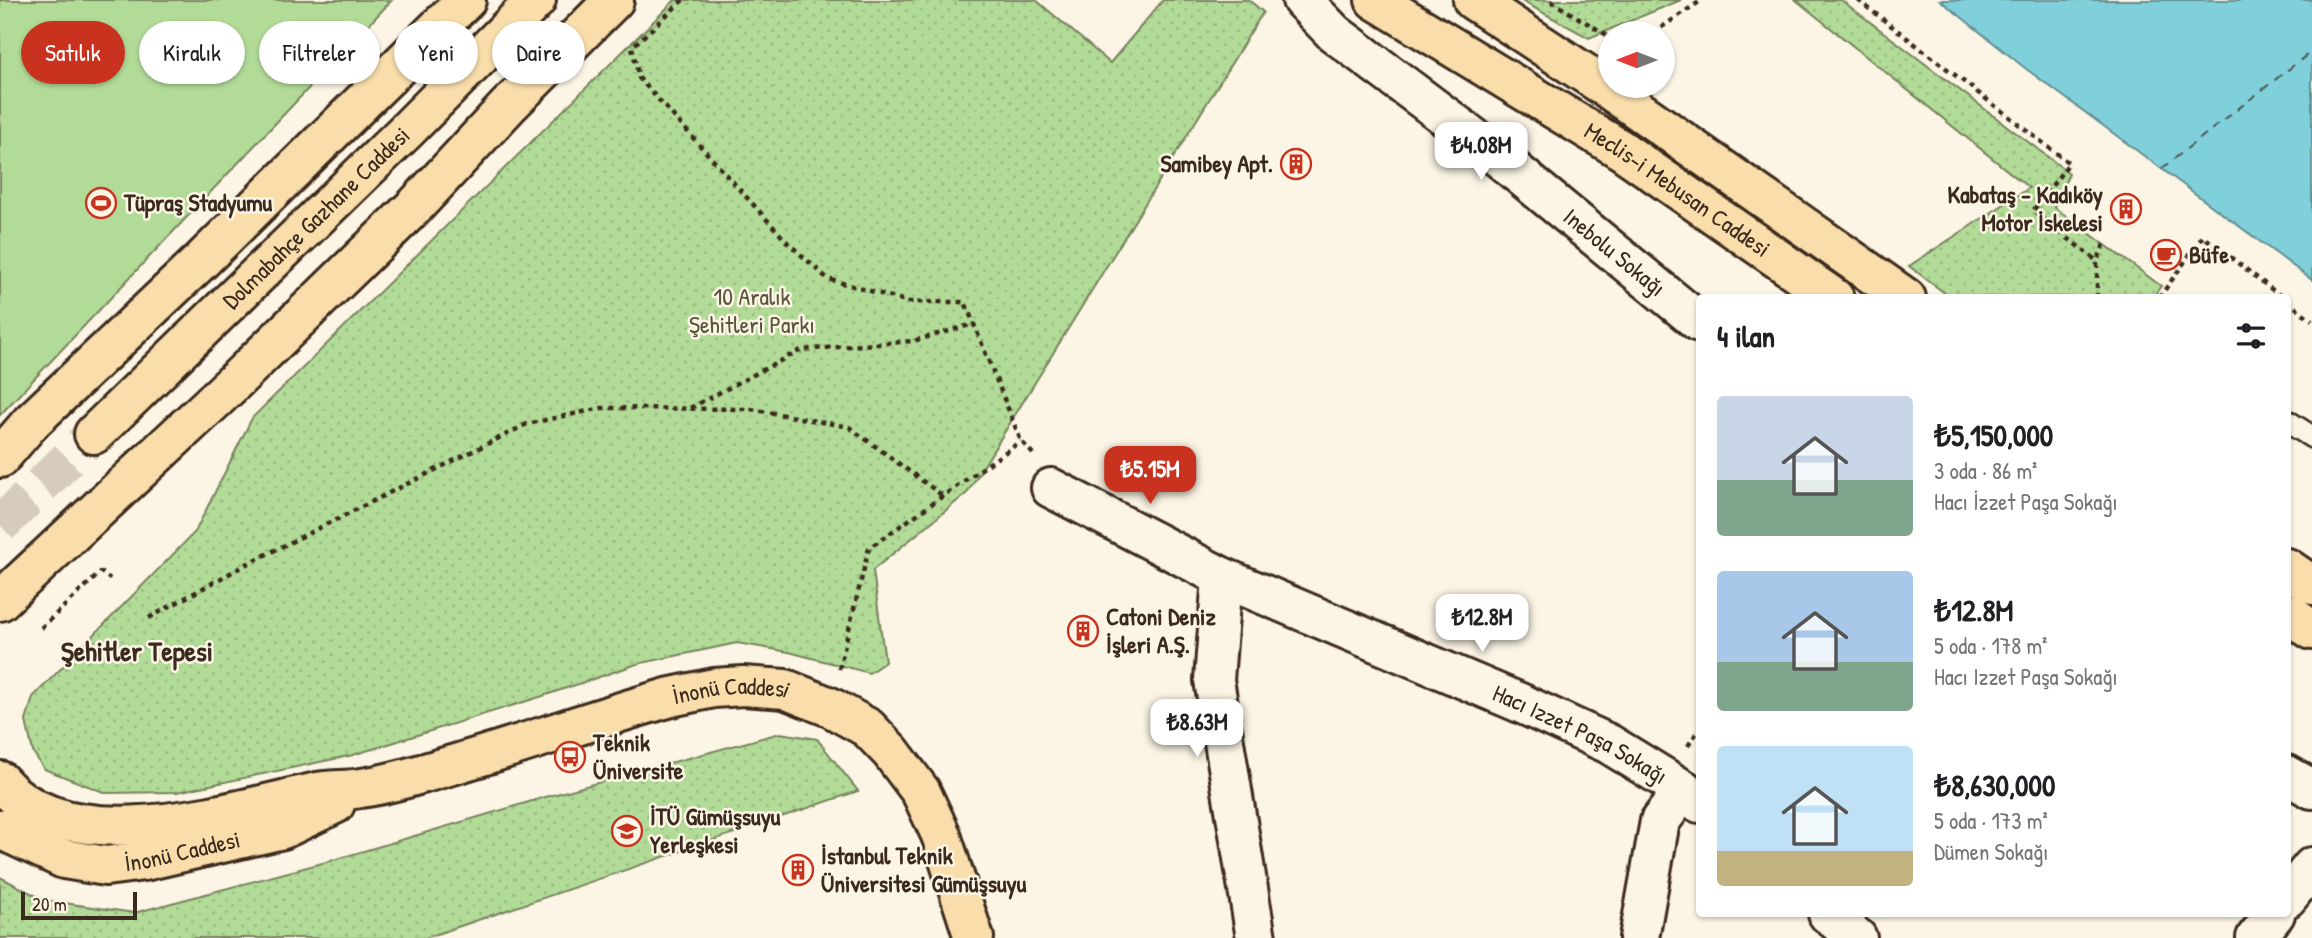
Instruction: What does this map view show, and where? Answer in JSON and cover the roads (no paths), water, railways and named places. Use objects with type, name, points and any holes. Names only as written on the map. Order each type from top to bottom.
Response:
[{"type":"main road","points":[[0,458],[31,422],[211,251],[466,0]]},
{"type":"main road","name":"Dolmabahçe Gazhane Caddesi","points":[[94,434],[407,130],[536,0]]},
{"type":"main road","points":[[0,601],[230,386],[416,205],[508,106],[614,0]]},
{"type":"main road","name":"Meclis-i Mebusan Caddesi","points":[[1375,0],[1620,149],[1828,294]]},
{"type":"main road","name":"Meclis-i Mebusan Caddesi","points":[[1473,0],[1601,84],[1900,294]]},
{"type":"main road","points":[[2301,584],[2312,630]]},
{"type":"main road","name":"İnonü Caddesi","points":[[0,780],[9,792],[36,808],[63,818],[124,827],[205,818],[318,792],[360,789],[408,777],[671,697],[714,688],[785,689],[830,707],[867,728],[921,792],[942,835],[974,938]]},
{"type":"main road","name":"İnonü Caddesi","points":[[0,829],[64,859],[106,866],[145,861],[283,828],[325,811],[360,789]]},
{"type":"street","name":"Inebolu Sokağı","points":[[1303,0],[1334,33],[1481,143],[1696,320]]},
{"type":"street","name":"Hacı Izzet Paşa Sokağı","points":[[1051,488],[1222,578],[1518,702],[1609,744],[1692,797]]},
{"type":"street","points":[[1222,578],[1214,680],[1255,938]]},
{"type":"street","points":[[2291,777],[2312,789]]},
{"type":"street","points":[[1639,938],[1660,821],[1692,797]]},
{"type":"street","points":[[2291,893],[2312,867]]},
{"type":"street","points":[[1832,917],[1857,938]]},
{"type":"street","points":[[2256,938],[2273,917]]},
{"type":"lane","points":[[2291,424],[2312,437]]},
{"type":"water","points":[[1940,0],[2312,0],[2312,280],[2025,68]]},
{"type":"tunnel","points":[[0,525],[94,434]]},
{"type":"place","name":"Samibey Apt.","points":[[1296,164]]},
{"type":"place","name":"Tüpraş Stadyumu","points":[[101,203]]},
{"type":"place","name":"Kabataş - Kadıköy Motor İskelesi","points":[[2126,209]]},
{"type":"place","name":"Büfe","points":[[2166,255]]},
{"type":"place","name":"Catoni Deniz İşleri A.Ş.","points":[[1083,631]]},
{"type":"place","name":"Teknik Üniversite","points":[[570,757]]},
{"type":"place","name":"İTÜ Gümüşsuyu Yerleşkesi","points":[[627,831]]},
{"type":"place","name":"İstanbul Teknik Üniversitesi Gümüşsuyu","points":[[798,870]]},
{"type":"district","name":"Şehitler Tepesi","points":[[137,651]]},
{"type":"park label","name":"10 Aralık Şehitleri Parkı","points":[[752,311]]}]
